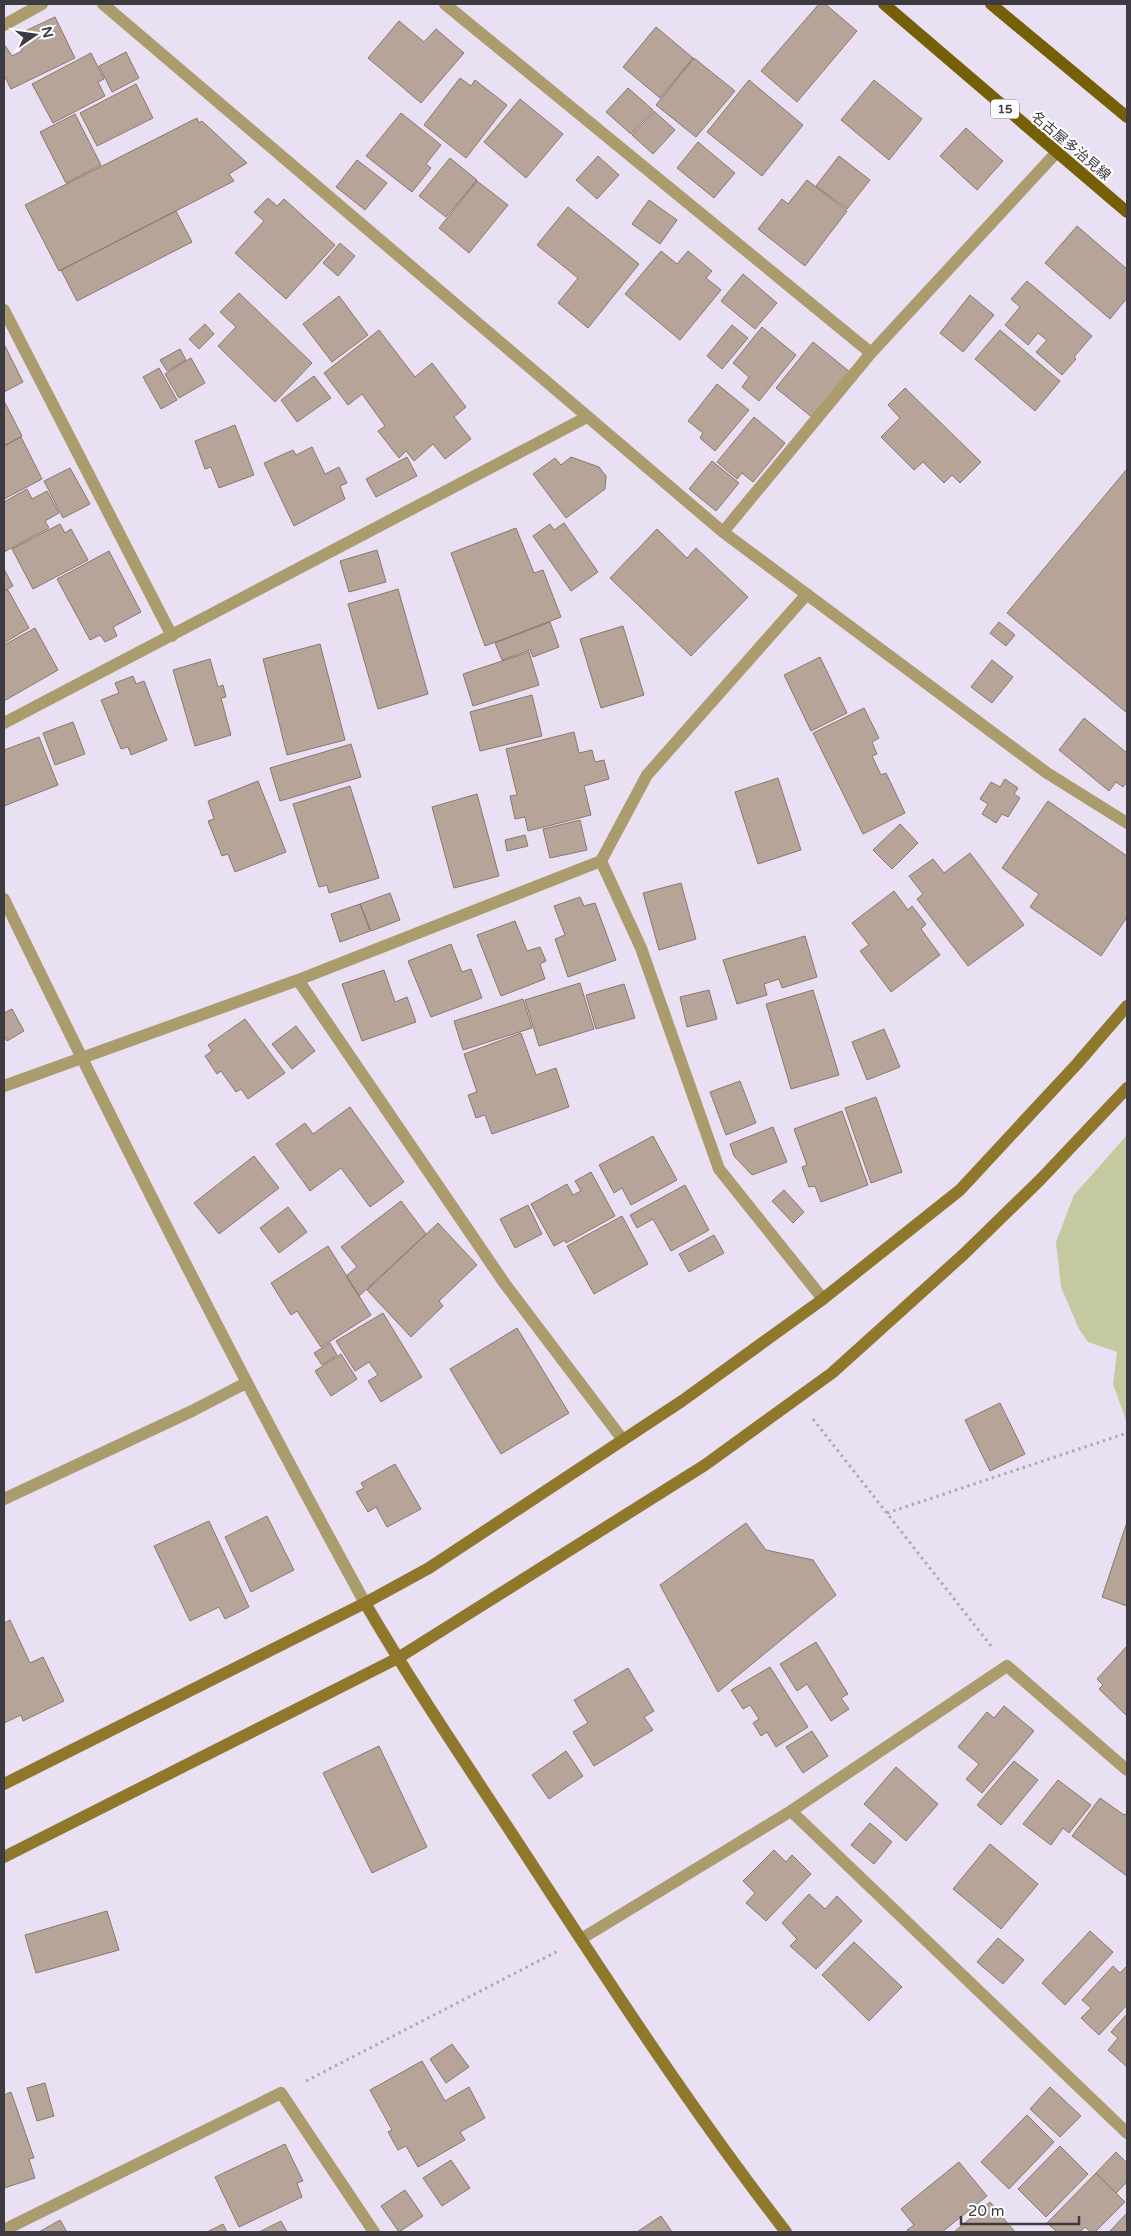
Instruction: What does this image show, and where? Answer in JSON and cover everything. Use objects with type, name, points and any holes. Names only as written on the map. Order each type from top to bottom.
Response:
[{"type":"main road","name":"名古屋多治見線","points":[[884,4],[1127,212]]},
{"type":"main road","points":[[991,4],[1127,117]]},
{"type":"street","points":[[4,25],[42,4]]},
{"type":"street","points":[[103,4],[723,532],[1047,773],[1127,823]]},
{"type":"street","points":[[445,4],[871,353]]},
{"type":"street","points":[[723,532],[871,353],[1056,153]]},
{"type":"street","points":[[4,310],[172,636]]},
{"type":"street","points":[[4,723],[587,417]]},
{"type":"street","points":[[4,1086],[298,980],[601,861],[647,776],[807,594]]},
{"type":"street","points":[[601,861],[641,948],[719,1169],[823,1299]]},
{"type":"street","points":[[4,899],[81,1058],[246,1383],[365,1603],[398,1658],[581,1939],[745,2179],[786,2232]]},
{"type":"street","points":[[298,980],[505,1284],[623,1440]]},
{"type":"street","points":[[4,1784],[365,1603],[429,1568],[682,1401],[823,1299],[960,1190],[1077,1064],[1127,1006]]},
{"type":"street","points":[[4,1857],[398,1658],[705,1465],[832,1373],[964,1254],[1040,1180],[1127,1088]]},
{"type":"street","points":[[4,1499],[192,1411],[246,1383]]},
{"type":"street","points":[[581,1939],[791,1812],[1007,1666],[1127,1770]]},
{"type":"street","points":[[791,1812],[1127,2134]]},
{"type":"street","points":[[4,2230],[281,2094],[374,2232]]},
{"type":"path","points":[[798,1398],[1007,1666]]},
{"type":"path","points":[[887,1513],[1127,1433]]},
{"type":"path","points":[[281,2094],[581,1939]]},
{"type":"green space","points":[[1127,1135],[1127,1423],[1113,1384],[1117,1352],[1088,1342],[1079,1329],[1061,1287],[1056,1242],[1074,1195]]},
{"type":"building","points":[[819,4],[825,4],[857,31],[797,102],[761,71]]},
{"type":"building","points":[[55,17],[75,58],[11,89],[4,75],[4,44],[12,56],[22,51],[19,43],[27,39],[23,32]]},
{"type":"building","points":[[399,21],[424,42],[436,29],[464,53],[421,103],[368,58]]},
{"type":"building","points":[[656,27],[693,58],[660,98],[623,67]]},
{"type":"building","points":[[126,52],[139,78],[112,92],[99,66]]},
{"type":"building","points":[[91,53],[104,79],[98,82],[105,96],[53,123],[32,84]]},
{"type":"building","points":[[694,58],[735,91],[696,137],[656,105]]},
{"type":"building","points":[[460,78],[471,86],[475,80],[507,105],[466,158],[424,125]]},
{"type":"building","points":[[749,80],[803,125],[762,176],[707,132]]},
{"type":"building","points":[[874,80],[922,119],[889,160],[841,120]]},
{"type":"building","points":[[136,84],[153,118],[97,146],[80,113]]},
{"type":"building","points":[[628,88],[653,110],[631,134],[606,112]]},
{"type":"building","points":[[520,99],[563,134],[526,178],[484,142]]},
{"type":"building","points":[[654,111],[675,130],[653,154],[632,135]]},
{"type":"building","points":[[401,113],[441,145],[426,164],[431,168],[412,192],[366,156]]},
{"type":"building","points":[[75,114],[101,165],[66,183],[40,132]]},
{"type":"building","points":[[197,118],[199,123],[202,121],[247,163],[229,174],[234,181],[59,271],[25,205]]},
{"type":"building","points":[[966,128],[1003,161],[977,190],[940,156]]},
{"type":"building","points":[[698,142],[735,173],[714,198],[677,168]]},
{"type":"building","points":[[598,156],[619,175],[597,199],[576,180]]},
{"type":"building","points":[[839,156],[870,180],[847,209],[816,186]]},
{"type":"building","points":[[450,158],[477,180],[446,217],[419,196]]},
{"type":"building","points":[[357,160],[387,183],[365,210],[336,187]]},
{"type":"building","points":[[807,180],[847,211],[805,266],[758,229],[782,199],[788,204]]},
{"type":"building","points":[[477,181],[508,205],[469,253],[439,228]]},
{"type":"building","points":[[268,198],[277,206],[284,199],[335,245],[286,299],[235,253],[264,221],[254,212]]},
{"type":"building","points":[[649,200],[677,220],[660,244],[632,224]]},
{"type":"building","points":[[568,207],[639,264],[588,328],[558,303],[578,278],[537,245]]},
{"type":"building","points":[[176,211],[192,242],[77,301],[61,270]]},
{"type":"building","points":[[1077,226],[1127,269],[1127,298],[1110,319],[1045,263]]},
{"type":"building","points":[[340,243],[355,256],[338,276],[323,263]]},
{"type":"building","points":[[661,251],[677,264],[688,251],[712,271],[706,278],[721,290],[680,340],[625,294]]},
{"type":"building","points":[[743,274],[777,303],[755,329],[721,301]]},
{"type":"building","points":[[1027,281],[1092,336],[1062,375],[1036,352],[1047,340],[1038,333],[1028,345],[1005,325],[1020,307],[1011,299]]},
{"type":"building","points":[[239,293],[312,363],[275,402],[218,346],[236,327],[220,312]]},
{"type":"building","points":[[970,295],[994,315],[963,352],[940,333]]},
{"type":"building","points":[[339,296],[368,335],[332,362],[303,324]]},
{"type":"building","points":[[205,324],[214,334],[199,349],[189,339]]},
{"type":"building","points":[[732,325],[748,338],[722,369],[707,356]]},
{"type":"building","points":[[762,327],[796,355],[759,401],[742,387],[749,377],[733,363]]},
{"type":"building","points":[[379,330],[415,377],[432,363],[466,407],[454,417],[471,439],[445,459],[433,444],[414,461],[406,451],[399,458],[378,431],[385,426],[362,394],[348,405],[324,373]]},
{"type":"building","points":[[1000,330],[1060,381],[1035,411],[975,359]]},
{"type":"building","points":[[813,342],[850,372],[813,418],[776,388]]},
{"type":"building","points":[[4,344],[23,382],[4,392]]},
{"type":"building","points":[[180,349],[186,360],[167,371],[160,360]]},
{"type":"building","points":[[191,358],[205,383],[179,398],[165,374]]},
{"type":"building","points":[[159,368],[177,400],[161,409],[143,377]]},
{"type":"building","points":[[314,376],[331,398],[297,422],[281,400]]},
{"type":"building","points":[[717,384],[749,410],[715,451],[700,438],[703,433],[688,421]]},
{"type":"building","points":[[905,388],[981,462],[960,483],[952,475],[944,483],[923,462],[914,470],[881,437],[900,418],[888,405]]},
{"type":"building","points":[[4,401],[22,436],[4,446]]},
{"type":"building","points":[[754,417],[785,443],[753,482],[742,473],[737,479],[717,462]]},
{"type":"building","points":[[235,425],[254,475],[219,488],[211,467],[205,469],[195,441]]},
{"type":"building","points":[[21,437],[42,479],[4,499],[4,446]]},
{"type":"building","points":[[312,447],[325,474],[339,467],[347,483],[340,486],[345,499],[294,526],[264,463],[293,450],[296,455]]},
{"type":"building","points":[[407,457],[417,476],[376,497],[366,479]]},
{"type":"building","points":[[571,457],[599,467],[606,476],[605,489],[566,518],[533,474],[555,458],[561,465]]},
{"type":"building","points":[[712,461],[739,483],[716,511],[689,489]]},
{"type":"building","points":[[70,468],[90,504],[63,518],[44,481]]},
{"type":"building","points":[[1127,469],[1127,713],[1007,613]]},
{"type":"building","points":[[27,489],[32,499],[47,491],[59,513],[45,521],[49,528],[4,552],[4,502]]},
{"type":"building","points":[[564,523],[598,572],[571,591],[533,536],[550,524],[554,530]]},
{"type":"building","points":[[60,524],[65,533],[71,529],[88,560],[33,589],[12,549]]},
{"type":"building","points":[[516,528],[534,573],[543,570],[561,617],[485,646],[451,553]]},
{"type":"building","points":[[657,529],[687,558],[696,548],[748,597],[691,656],[610,578]]},
{"type":"building","points":[[377,550],[386,582],[349,592],[340,561]]},
{"type":"building","points":[[109,551],[141,612],[113,627],[117,636],[105,642],[100,635],[90,640],[57,579]]},
{"type":"building","points":[[4,569],[13,586],[4,591]]},
{"type":"building","points":[[398,589],[428,694],[378,709],[348,604]]},
{"type":"building","points":[[8,590],[29,628],[4,643],[4,592]]},
{"type":"building","points":[[550,622],[559,647],[533,657],[530,650],[502,660],[495,643]]},
{"type":"building","points":[[999,622],[1015,635],[1006,646],[990,633]]},
{"type":"building","points":[[623,626],[644,695],[601,708],[580,639]]},
{"type":"building","points":[[35,628],[58,670],[4,701],[4,645]]},
{"type":"building","points":[[320,644],[345,740],[287,755],[263,659]]},
{"type":"building","points":[[529,652],[539,685],[473,706],[463,674]]},
{"type":"building","points":[[820,657],[847,713],[811,731],[784,675]]},
{"type":"building","points":[[210,659],[218,687],[223,685],[226,697],[221,698],[231,735],[195,746],[173,670]]},
{"type":"building","points":[[992,660],[1013,677],[992,703],[971,687]]},
{"type":"building","points":[[133,676],[136,684],[144,681],[167,740],[131,755],[128,747],[121,749],[101,700],[119,693],[115,683]]},
{"type":"building","points":[[532,695],[542,736],[480,751],[470,712]]},
{"type":"building","points":[[864,708],[879,738],[872,742],[877,754],[872,756],[881,775],[886,773],[905,813],[863,834],[813,733]]},
{"type":"building","points":[[1084,718],[1127,753],[1127,782],[1123,787],[1116,782],[1109,791],[1059,750]]},
{"type":"building","points":[[73,722],[85,754],[55,765],[43,733]]},
{"type":"building","points":[[574,732],[579,753],[592,750],[595,762],[604,760],[609,779],[584,786],[591,815],[528,831],[525,817],[515,819],[510,796],[517,795],[506,749]]},
{"type":"building","points":[[39,737],[58,785],[4,806],[4,750]]},
{"type":"building","points":[[351,744],[361,777],[280,801],[270,768]]},
{"type":"building","points":[[778,778],[801,850],[758,864],[735,792]]},
{"type":"building","points":[[1005,779],[1018,788],[1014,794],[1020,798],[1008,817],[1002,814],[996,823],[982,814],[988,804],[980,799],[991,782],[1000,787]]},
{"type":"building","points":[[258,781],[286,852],[235,872],[228,854],[222,856],[208,821],[214,819],[208,801]]},
{"type":"building","points":[[350,786],[379,878],[329,893],[327,885],[319,887],[293,804]]},
{"type":"building","points":[[477,794],[499,876],[454,888],[432,807]]},
{"type":"building","points":[[1048,801],[1127,856],[1127,917],[1101,956],[1030,907],[1039,894],[1002,868]]},
{"type":"building","points":[[580,820],[587,850],[550,858],[543,829]]},
{"type":"building","points":[[900,824],[918,843],[892,869],[873,850]]},
{"type":"building","points":[[525,835],[528,846],[507,851],[505,840]]},
{"type":"building","points":[[970,853],[1024,925],[968,966],[917,899],[923,894],[909,876],[933,859],[944,873]]},
{"type":"building","points":[[681,883],[696,939],[659,950],[643,893]]},
{"type":"building","points":[[894,891],[908,910],[912,906],[926,924],[921,929],[940,955],[891,992],[860,951],[869,945],[852,923]]},
{"type":"building","points":[[390,893],[400,920],[371,931],[360,904]]},
{"type":"building","points":[[580,897],[584,906],[595,903],[616,960],[568,977],[555,939],[565,935],[554,906]]},
{"type":"building","points":[[360,904],[370,931],[340,942],[331,914]]},
{"type":"building","points":[[515,921],[527,951],[540,947],[546,961],[540,964],[545,979],[501,996],[477,935]]},
{"type":"building","points":[[805,936],[817,977],[782,988],[779,979],[764,984],[767,995],[737,1004],[723,960]]},
{"type":"building","points":[[451,944],[462,972],[471,969],[482,998],[431,1017],[408,961]]},
{"type":"building","points":[[384,970],[395,1002],[407,997],[416,1022],[362,1041],[342,984]]},
{"type":"building","points":[[580,983],[594,1029],[539,1046],[525,1000]]},
{"type":"building","points":[[624,984],[635,1018],[596,1029],[586,995]]},
{"type":"building","points":[[709,990],[717,1019],[687,1027],[680,997]]},
{"type":"building","points":[[813,990],[839,1075],[791,1089],[766,1004]]},
{"type":"building","points":[[523,999],[532,1028],[463,1050],[454,1021]]},
{"type":"building","points":[[12,1009],[24,1031],[7,1041],[4,1035],[4,1013]]},
{"type":"building","points":[[245,1019],[285,1073],[248,1099],[241,1089],[236,1092],[221,1071],[217,1074],[205,1056],[212,1051],[208,1045]]},
{"type":"building","points":[[296,1026],[315,1051],[292,1069],[272,1044]]},
{"type":"building","points":[[884,1029],[900,1067],[867,1080],[852,1042]]},
{"type":"building","points":[[521,1033],[536,1075],[556,1068],[569,1107],[492,1134],[485,1115],[476,1118],[468,1095],[477,1092],[464,1054]]},
{"type":"building","points":[[740,1081],[756,1123],[726,1135],[710,1092]]},
{"type":"building","points":[[876,1097],[902,1172],[871,1183],[845,1108]]},
{"type":"building","points":[[350,1107],[404,1182],[370,1207],[341,1168],[310,1191],[276,1144],[305,1123],[313,1134]]},
{"type":"building","points":[[842,1111],[868,1185],[821,1202],[815,1186],[809,1187],[802,1167],[807,1165],[794,1129]]},
{"type":"building","points":[[773,1127],[787,1162],[752,1175],[734,1156],[730,1144]]},
{"type":"building","points":[[653,1136],[677,1180],[631,1205],[622,1188],[614,1193],[599,1165]]},
{"type":"building","points":[[254,1156],[279,1188],[219,1234],[194,1203]]},
{"type":"building","points":[[591,1172],[615,1216],[566,1243],[565,1240],[554,1246],[531,1204],[567,1184],[573,1195],[581,1191],[575,1181]]},
{"type":"building","points":[[685,1185],[709,1230],[671,1251],[653,1219],[637,1228],[630,1215]]},
{"type":"building","points":[[784,1190],[804,1212],[793,1223],[772,1201]]},
{"type":"building","points":[[401,1201],[426,1234],[359,1296],[346,1276],[357,1267],[341,1247]]},
{"type":"building","points":[[528,1205],[542,1234],[515,1248],[500,1219]]},
{"type":"building","points":[[288,1207],[307,1232],[279,1253],[260,1228]]},
{"type":"building","points":[[622,1216],[648,1264],[594,1294],[567,1246]]},
{"type":"building","points":[[438,1223],[477,1265],[439,1301],[443,1306],[411,1337],[367,1290]]},
{"type":"building","points":[[714,1235],[724,1253],[689,1272],[679,1254]]},
{"type":"building","points":[[328,1246],[371,1315],[321,1347],[297,1311],[291,1315],[271,1283]]},
{"type":"building","points":[[383,1313],[422,1377],[381,1402],[368,1381],[378,1375],[369,1362],[355,1371],[336,1341]]},
{"type":"building","points":[[517,1328],[569,1413],[501,1454],[450,1369]]},
{"type":"building","points":[[330,1343],[337,1355],[322,1365],[314,1353]]},
{"type":"building","points":[[341,1354],[357,1379],[331,1396],[315,1371]]},
{"type":"building","points":[[1000,1403],[1025,1454],[990,1471],[965,1420]]},
{"type":"building","points":[[395,1464],[421,1509],[387,1527],[376,1507],[368,1512],[356,1492],[364,1488],[361,1483]]},
{"type":"building","points":[[267,1516],[294,1570],[251,1592],[225,1537]]},
{"type":"building","points":[[209,1521],[249,1607],[225,1619],[219,1607],[190,1621],[154,1546]]},
{"type":"building","points":[[1127,1522],[1127,1606],[1102,1597]]},
{"type":"building","points":[[746,1523],[766,1550],[813,1560],[836,1595],[718,1692],[660,1585]]},
{"type":"building","points":[[10,1620],[30,1663],[43,1657],[64,1701],[23,1721],[21,1715],[4,1723],[4,1623]]},
{"type":"building","points":[[816,1642],[848,1694],[841,1698],[849,1709],[831,1721],[807,1684],[797,1691],[780,1664]]},
{"type":"building","points":[[1127,1646],[1127,1716],[1099,1689],[1103,1685],[1097,1679]]},
{"type":"building","points":[[770,1667],[808,1727],[776,1747],[767,1732],[761,1736],[753,1723],[759,1719],[750,1705],[743,1709],[731,1690]]},
{"type":"building","points":[[628,1668],[654,1711],[644,1717],[653,1730],[594,1766],[573,1732],[588,1723],[574,1700]]},
{"type":"building","points":[[1004,1706],[1034,1731],[982,1793],[966,1779],[979,1764],[958,1747],[987,1712],[994,1718]]},
{"type":"building","points":[[812,1731],[828,1756],[803,1773],[786,1747]]},
{"type":"building","points":[[379,1746],[427,1847],[372,1873],[323,1773]]},
{"type":"building","points":[[566,1751],[583,1776],[549,1799],[532,1775]]},
{"type":"building","points":[[1014,1761],[1038,1780],[1001,1825],[977,1805]]},
{"type":"building","points":[[896,1767],[938,1804],[906,1841],[864,1804]]},
{"type":"building","points":[[1058,1780],[1091,1805],[1069,1833],[1063,1828],[1051,1845],[1023,1824]]},
{"type":"building","points":[[1100,1798],[1124,1815],[1127,1813],[1127,1876],[1072,1836]]},
{"type":"building","points":[[870,1823],[892,1842],[874,1864],[851,1845]]},
{"type":"building","points":[[990,1844],[1038,1884],[1001,1929],[953,1889]]},
{"type":"building","points":[[774,1850],[786,1862],[792,1855],[811,1874],[766,1921],[746,1903],[755,1893],[743,1881]]},
{"type":"building","points":[[809,1894],[825,1909],[837,1896],[862,1921],[816,1969],[790,1946],[797,1939],[782,1923]]},
{"type":"building","points":[[107,1911],[119,1950],[36,1973],[25,1935]]},
{"type":"building","points":[[1090,1931],[1113,1952],[1065,2005],[1042,1983]]},
{"type":"building","points":[[998,1938],[1024,1960],[1003,1984],[977,1962]]},
{"type":"building","points":[[854,1942],[902,1987],[869,2021],[822,1975]]},
{"type":"building","points":[[1113,1966],[1120,1973],[1127,1966],[1127,2005],[1099,2035],[1081,2018],[1091,2008],[1082,2000]]},
{"type":"building","points":[[1127,2014],[1126,2066],[1108,2050],[1118,2038],[1111,2032]]},
{"type":"building","points":[[452,2044],[469,2067],[446,2083],[430,2059]]},
{"type":"building","points":[[422,2061],[445,2101],[469,2087],[485,2118],[460,2132],[465,2140],[418,2167],[406,2146],[398,2150],[388,2132],[392,2130],[370,2090]]},
{"type":"building","points":[[45,2083],[54,2116],[37,2121],[27,2088]]},
{"type":"building","points":[[1050,2087],[1081,2116],[1060,2137],[1030,2109]]},
{"type":"building","points":[[11,2092],[34,2158],[29,2159],[35,2178],[4,2188],[4,2095]]},
{"type":"building","points":[[1027,2115],[1054,2142],[1009,2189],[981,2162]]},
{"type":"building","points":[[285,2144],[303,2181],[297,2183],[302,2197],[239,2227],[215,2177]]},
{"type":"building","points":[[1060,2146],[1088,2174],[1046,2217],[1018,2189]]},
{"type":"building","points":[[1116,2152],[1127,2163],[1127,2182],[1116,2193],[1096,2173]]},
{"type":"building","points":[[451,2160],[470,2188],[442,2206],[423,2178]]},
{"type":"building","points":[[959,2162],[987,2196],[942,2232],[908,2232],[907,2230],[914,2225],[901,2209]]},
{"type":"building","points":[[1096,2173],[1125,2202],[1095,2232],[1091,2232],[1085,2227],[1080,2232],[1057,2232],[1047,2223]]},
{"type":"building","points":[[405,2190],[423,2216],[399,2232],[381,2206]]},
{"type":"building","points":[[990,2202],[1015,2232],[954,2232]]},
{"type":"building","points":[[1127,2213],[1127,2232],[1109,2232]]},
{"type":"building","points":[[661,2216],[672,2232],[637,2232]]},
{"type":"building","points":[[60,2220],[67,2232],[39,2232]]},
{"type":"building","points":[[281,2221],[287,2232],[259,2232]]},
{"type":"building","points":[[223,2224],[227,2232],[207,2232]]}]
